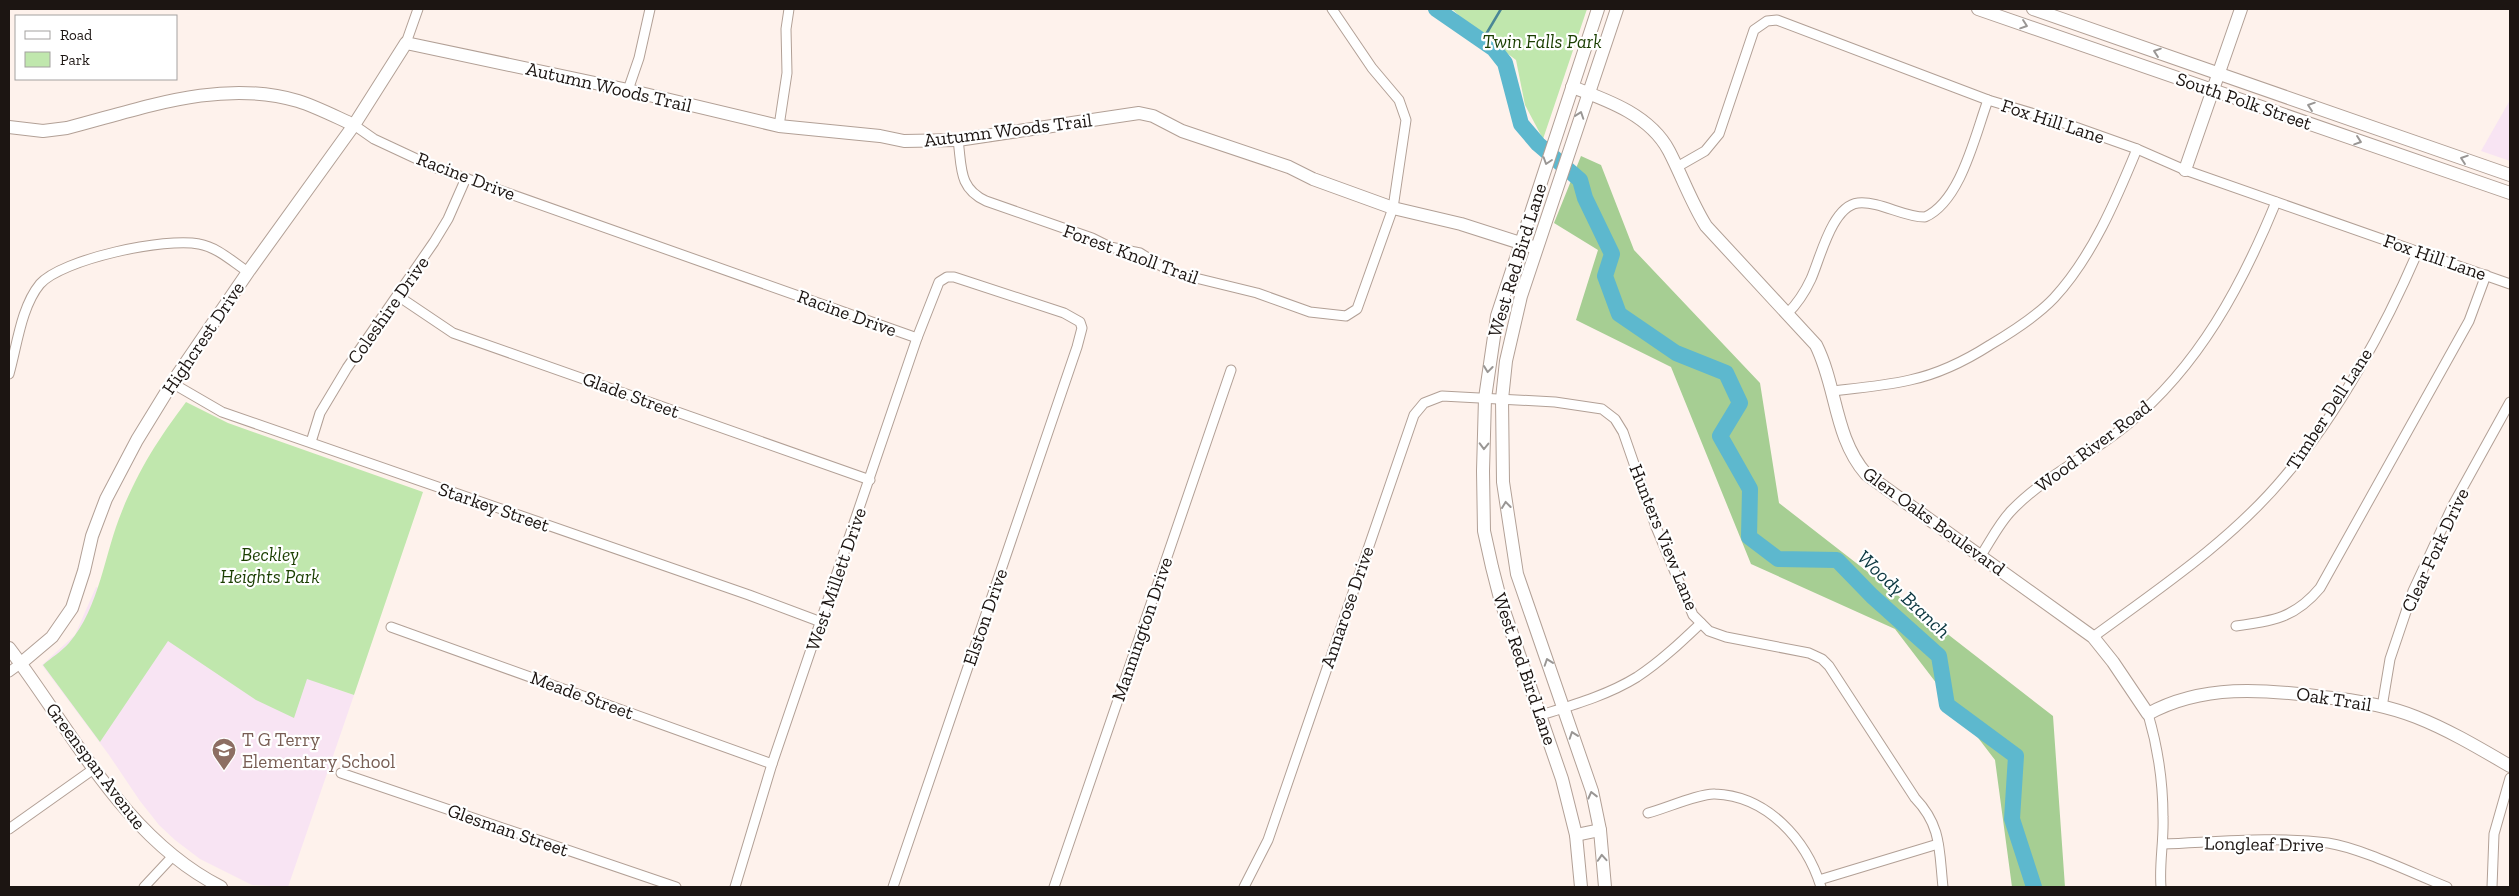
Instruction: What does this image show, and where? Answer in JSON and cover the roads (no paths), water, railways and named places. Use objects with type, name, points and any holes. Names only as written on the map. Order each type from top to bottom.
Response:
[{"type":"street","name":"Highcrest Drive","points":[[9,672],[52,637],[68,615],[77,593],[92,536],[106,499],[137,440],[172,383],[248,272],[354,125],[406,44],[418,9]]},
{"type":"street","points":[[628,90],[639,58],[650,9]]},
{"type":"street","points":[[779,126],[787,73],[786,28],[789,9]]},
{"type":"street","points":[[1332,9],[1372,68],[1399,100],[1404,110],[1406,120],[1393,208]]},
{"type":"street","name":"West Red Bird Lane","points":[[1580,887],[1576,835],[1562,779],[1501,602],[1484,531],[1485,398],[1497,316],[1598,9]]},
{"type":"street","name":"West Red Bird Lane","points":[[1604,887],[1600,830],[1584,767],[1517,574],[1509,532],[1502,464],[1502,399],[1513,324],[1552,197],[1617,9]]},
{"type":"street","name":"South Polk Street","points":[[1978,9],[2510,193]]},
{"type":"street","name":"South Polk Street","points":[[2033,9],[2510,175]]},
{"type":"street","points":[[2185,170],[2241,9]]},
{"type":"street","name":"Fox Hill Lane","points":[[1677,167],[1705,151],[1719,134],[1754,30],[1767,21],[1777,20],[1988,100],[2062,122],[2137,149],[2185,170],[2510,284]]},
{"type":"street","name":"Autumn Woods Trail","points":[[406,44],[628,90],[779,126],[880,136],[904,141],[958,140],[1139,113],[1153,116],[1182,131],[1289,167],[1312,179],[1393,208],[1461,224],[1536,248]]},
{"type":"street","name":"Glen Oaks Boulevard","points":[[1572,87],[1626,110],[1644,122],[1665,144],[1692,203],[1706,226],[1816,345],[1826,368],[1846,444],[1856,462],[1866,474],[2093,637],[2118,668],[2148,714],[2156,741],[2161,773],[2163,844],[2160,866],[2161,887]]},
{"type":"street","name":"Racine Drive","points":[[9,127],[44,131],[67,128],[206,94],[254,93],[299,101],[354,125],[374,139],[434,167],[917,338]]},
{"type":"street","points":[[1787,314],[1808,285],[1829,233],[1845,209],[1853,204],[1866,203],[1925,217],[1944,204],[1954,189],[1988,100]]},
{"type":"street","name":"Forest Knoll Trail","points":[[958,140],[963,182],[974,195],[1110,247],[1140,253],[1171,272],[1257,293],[1310,312],[1346,316],[1357,309],[1393,208]]},
{"type":"street","points":[[1831,391],[1882,386],[1912,380],[1940,371],[1984,349],[2035,315],[2054,298],[2089,249],[2125,178],[2137,149]]},
{"type":"street","name":"Coleshire Drive","points":[[311,442],[320,413],[347,368],[398,296],[448,219],[466,178]]},
{"type":"street","name":"Wood River Road","points":[[1980,557],[2010,512],[2021,501],[2049,478],[2127,425],[2160,394],[2189,361],[2224,311],[2240,283],[2276,202]]},
{"type":"street","points":[[9,374],[20,330],[34,294],[46,279],[63,269],[146,245],[187,242],[210,248],[248,272]]},
{"type":"street","name":"Timber Dell Lane","points":[[2093,637],[2198,560],[2285,477],[2314,438],[2344,392],[2406,278],[2418,251]]},
{"type":"street","points":[[2236,626],[2280,619],[2302,606],[2320,588],[2469,321],[2486,275]]},
{"type":"street","name":"West Millett Drive","points":[[735,887],[772,764],[917,338],[938,282],[947,277],[962,279],[1074,318],[1080,322],[1082,328],[1077,347]]},
{"type":"street","name":"Glade Street","points":[[398,296],[453,333],[870,480]]},
{"type":"street","name":"Elston Drive","points":[[893,887],[1077,347]]},
{"type":"street","name":"Mannington Drive","points":[[1054,887],[1231,370]]},
{"type":"street","name":"Starkey Street","points":[[172,383],[222,412],[821,622]]},
{"type":"street","name":"Annarose Drive","points":[[1244,887],[1268,840],[1414,415],[1424,403],[1442,396],[1502,399]]},
{"type":"street","name":"Hunters View Lane","points":[[1502,399],[1592,406],[1602,409],[1615,419],[1623,432],[1656,528],[1693,615],[1709,631],[1726,637],[1809,653],[1822,659],[1847,690],[1867,726],[1916,798],[1929,812],[1936,827],[1943,887]]},
{"type":"street","name":"Clear Fork Drive","points":[[2382,707],[2390,660],[2413,591],[2453,505],[2510,402]]},
{"type":"street","points":[[1541,715],[1611,690],[1637,677],[1678,645],[1701,623]]},
{"type":"street","name":"Meade Street","points":[[392,627],[772,764]]},
{"type":"street","name":"Greenspan Avenue","points":[[9,648],[126,811],[172,857],[200,877],[222,887]]},
{"type":"street","name":"Oak Trail","points":[[2148,714],[2160,707],[2193,697],[2243,691],[2277,691],[2352,700],[2414,716],[2449,732],[2510,766]]},
{"type":"street","points":[[9,829],[95,768]]},
{"type":"street","name":"Glesman Street","points":[[340,773],[676,887]]},
{"type":"street","points":[[2492,887],[2494,834],[2510,778]]},
{"type":"street","points":[[1648,813],[1713,793],[1752,802],[1774,815],[1785,825],[1801,846],[1820,884],[1938,844]]},
{"type":"street","points":[[1576,835],[1600,830]]},
{"type":"street","name":"Longleaf Drive","points":[[2163,844],[2251,841],[2328,843],[2363,854],[2447,887]]},
{"type":"street","points":[[144,887],[172,857]]},
{"type":"waterway","name":"Woody Branch","points":[[1436,9],[1494,49],[1505,63],[1521,124],[1538,144],[1580,180],[1585,198],[1612,254],[1605,276],[1619,314],[1676,353],[1726,373],[1740,403],[1720,436],[1750,489],[1749,537],[1778,559],[1837,560],[1872,596],[1939,656],[1947,705],[2016,756],[2012,819],[2034,887]]},
{"type":"waterway","points":[[1482,41],[1501,9]]},
{"type":"place","name":"T G Terry Elementary School","points":[[224,771]]},
{"type":"park label","name":"Twin Falls Park","points":[[1542,41]]},
{"type":"park label","name":"Beckley Heights Park","points":[[270,565]]}]
